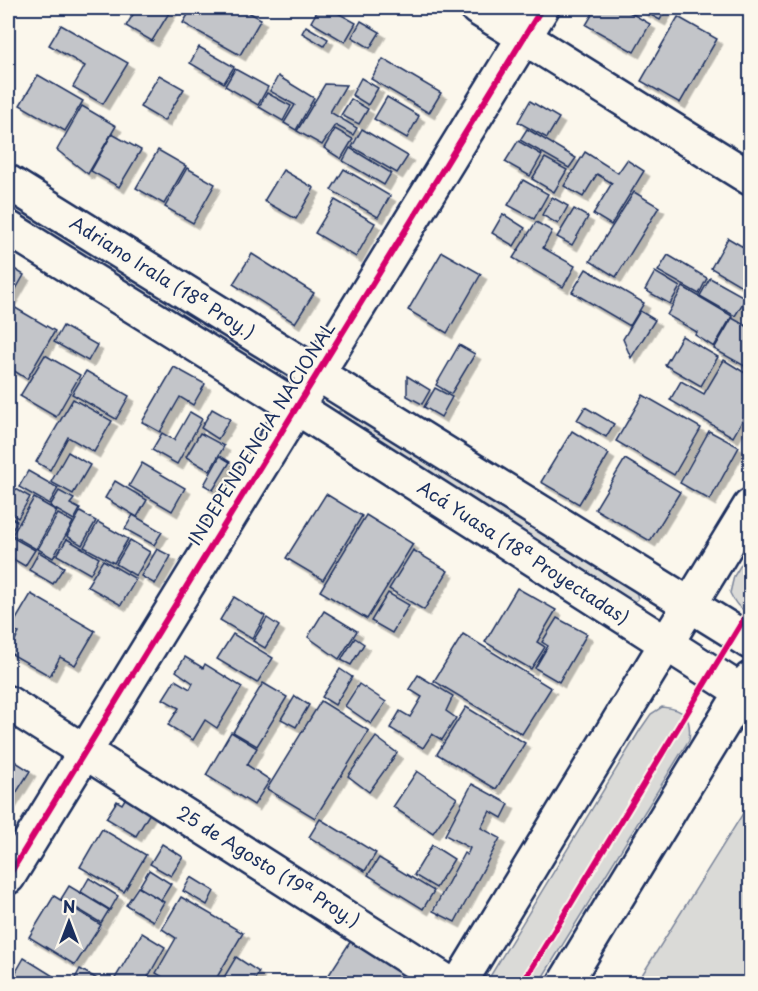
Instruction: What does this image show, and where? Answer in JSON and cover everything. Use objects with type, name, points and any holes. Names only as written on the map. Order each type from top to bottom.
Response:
[{"type":"street","points":[[477,8],[750,178]]},
{"type":"street","name":"INDEPENDENCIA NACIONAL","points":[[8,877],[542,8]]},
{"type":"street","name":"Adriano Irala (18ª Proy.)","points":[[8,182],[316,375]]},
{"type":"street","points":[[8,228],[296,407]]},
{"type":"street","points":[[316,375],[750,642]]},
{"type":"street","name":"Acá Yuasa (18ª Proyectadas)","points":[[296,407],[667,645],[748,690]]},
{"type":"street","points":[[459,984],[750,506]]},
{"type":"street","points":[[564,984],[748,690]]},
{"type":"street","name":"25 de Agosto (19ª Proy.)","points":[[8,703],[450,984]]},
{"type":"shaded area","points":[[8,199],[287,373],[289,381],[286,384],[8,217]]},
{"type":"shaded area","points":[[339,411],[346,411],[636,591],[638,599],[632,604],[336,414]]},
{"type":"shaded area","points":[[750,550],[750,612],[738,606],[730,593],[734,576]]},
{"type":"shaded area","points":[[662,707],[676,710],[685,716],[689,725],[689,740],[539,983],[486,983],[640,730],[651,714]]},
{"type":"shaded area","points":[[750,802],[750,983],[637,983]]},
{"type":"building","points":[[137,8],[172,8],[152,41],[126,26]]},
{"type":"building","points":[[192,8],[247,8],[246,11],[261,19],[240,55],[183,23]]},
{"type":"building","points":[[319,8],[329,8],[356,23],[345,42],[311,22]]},
{"type":"building","points":[[596,8],[631,8],[629,12],[650,24],[634,52],[586,25]]},
{"type":"building","points":[[638,8],[667,8],[660,20]]},
{"type":"building","points":[[678,17],[717,39],[680,103],[641,81]]},
{"type":"building","points":[[361,21],[380,32],[370,48],[352,37]]},
{"type":"building","points":[[61,25],[128,63],[103,104],[73,87],[85,66],[49,45]]},
{"type":"building","points":[[306,26],[328,39],[324,46],[302,33]]},
{"type":"building","points":[[199,47],[234,67],[224,83],[190,63]]},
{"type":"building","points":[[383,59],[441,93],[429,113],[371,79]]},
{"type":"building","points":[[235,69],[268,87],[258,105],[225,86]]},
{"type":"building","points":[[38,75],[83,101],[65,131],[20,105]]},
{"type":"building","points":[[159,75],[184,89],[164,121],[140,107]]},
{"type":"building","points":[[278,76],[314,98],[296,130],[284,123],[295,105],[270,91]]},
{"type":"building","points":[[361,78],[378,88],[368,105],[352,95]]},
{"type":"building","points":[[325,84],[346,85],[330,112],[357,128],[353,135],[335,125],[322,145],[297,131]]},
{"type":"building","points":[[267,93],[291,106],[283,121],[259,107]]},
{"type":"building","points":[[387,97],[419,116],[407,138],[374,119]]},
{"type":"building","points":[[351,99],[368,109],[359,124],[341,115]]},
{"type":"building","points":[[530,101],[559,118],[547,138],[518,122]]},
{"type":"building","points":[[82,106],[116,126],[88,174],[57,150]]},
{"type":"building","points":[[335,129],[353,139],[341,159],[324,148]]},
{"type":"building","points":[[362,129],[408,156],[397,173],[352,147]]},
{"type":"building","points":[[527,129],[576,158],[569,168],[520,140]]},
{"type":"building","points":[[112,134],[141,150],[119,187],[91,171]]},
{"type":"building","points":[[518,141],[542,155],[530,176],[505,162]]},
{"type":"building","points":[[350,148],[391,173],[384,185],[343,161]]},
{"type":"building","points":[[158,150],[186,166],[164,204],[136,188]]},
{"type":"building","points":[[585,152],[618,173],[627,160],[644,171],[611,225],[593,214],[612,183],[597,174],[583,197],[564,186]]},
{"type":"building","points":[[545,158],[567,170],[554,192],[532,179]]},
{"type":"building","points":[[187,168],[215,184],[193,223],[165,207]]},
{"type":"building","points":[[344,169],[390,196],[378,217],[331,190]]},
{"type":"building","points":[[283,170],[314,188],[296,219],[264,201]]},
{"type":"building","points":[[523,180],[548,194],[534,219],[508,205]]},
{"type":"building","points":[[634,192],[659,207],[616,277],[590,261]]},
{"type":"building","points":[[552,197],[568,206],[558,224],[542,215]]},
{"type":"building","points":[[335,200],[375,223],[356,257],[315,233]]},
{"type":"building","points":[[574,209],[588,217],[572,245],[557,237]]},
{"type":"building","points":[[503,214],[525,228],[514,246],[492,233]]},
{"type":"building","points":[[536,222],[552,231],[543,248],[575,266],[563,287],[513,258]]},
{"type":"building","points":[[728,238],[750,251],[750,291],[711,268]]},
{"type":"building","points":[[442,252],[481,274],[447,333],[408,310]]},
{"type":"building","points":[[252,254],[314,293],[295,323],[233,284]]},
{"type":"building","points":[[668,255],[707,278],[699,294],[658,271]]},
{"type":"building","points":[[8,265],[24,275],[8,303]]},
{"type":"building","points":[[586,269],[644,303],[630,326],[572,292]]},
{"type":"building","points":[[655,272],[680,287],[670,304],[645,290]]},
{"type":"building","points":[[710,278],[746,298],[735,316],[700,296]]},
{"type":"building","points":[[683,287],[732,316],[714,347],[695,335],[697,332],[667,315]]},
{"type":"building","points":[[12,306],[55,331],[27,379],[8,367],[8,314]]},
{"type":"building","points":[[640,311],[655,320],[631,358],[623,339]]},
{"type":"building","points":[[732,318],[750,328],[750,369],[714,349]]},
{"type":"building","points":[[63,326],[97,345],[88,361],[54,342]]},
{"type":"building","points":[[682,336],[718,357],[701,386],[665,365]]},
{"type":"building","points":[[459,345],[475,354],[451,394],[436,385]]},
{"type":"building","points":[[45,355],[80,375],[56,417],[20,396]]},
{"type":"building","points":[[724,360],[750,376],[750,407],[733,437],[670,400],[681,381],[704,394]]},
{"type":"building","points":[[174,367],[205,384],[193,405],[180,397],[160,432],[142,422]]},
{"type":"building","points":[[86,371],[129,396],[116,419],[72,394]]},
{"type":"building","points":[[407,376],[430,390],[422,404],[407,396]]},
{"type":"building","points":[[435,388],[452,397],[441,417],[424,407]]},
{"type":"building","points":[[643,395],[701,428],[674,475],[616,441]]},
{"type":"building","points":[[73,399],[112,421],[94,452],[68,437],[50,470],[36,462]]},
{"type":"building","points":[[585,407],[614,424],[606,437],[577,420]]},
{"type":"building","points":[[212,409],[230,419],[218,439],[201,428]]},
{"type":"building","points":[[190,412],[202,419],[177,464],[152,450],[162,433],[174,440]]},
{"type":"building","points":[[572,431],[609,454],[579,504],[541,482]]},
{"type":"building","points":[[709,431],[739,447],[710,500],[680,483]]},
{"type":"building","points":[[200,433],[224,446],[210,471],[186,457]]},
{"type":"building","points":[[68,452],[90,465],[73,494],[51,482]]},
{"type":"building","points":[[220,456],[230,462],[213,490],[204,485]]},
{"type":"building","points":[[625,459],[680,492],[650,541],[595,509]]},
{"type":"building","points":[[142,463],[185,488],[172,511],[129,486]]},
{"type":"building","points":[[28,471],[58,488],[49,504],[19,487]]},
{"type":"building","points":[[115,481],[147,500],[137,517],[105,498]]},
{"type":"building","points":[[9,485],[30,497],[18,518],[8,512]]},
{"type":"building","points":[[59,491],[74,499],[70,504],[80,509],[74,520],[50,506]]},
{"type":"building","points":[[326,494],[362,516],[323,580],[286,558]]},
{"type":"building","points":[[34,498],[57,511],[36,549],[12,535]]},
{"type":"building","points":[[80,512],[96,521],[82,545],[67,536]]},
{"type":"building","points":[[58,514],[73,522],[53,558],[38,549]]},
{"type":"building","points":[[133,515],[162,532],[154,545],[125,529]]},
{"type":"building","points":[[366,515],[413,544],[367,619],[320,591]]},
{"type":"building","points":[[8,516],[17,521],[10,534],[8,532]]},
{"type":"building","points":[[98,522],[128,539],[114,563],[84,547]]},
{"type":"building","points":[[8,535],[35,550],[25,566],[8,556]]},
{"type":"building","points":[[67,539],[99,558],[90,574],[57,555]]},
{"type":"building","points":[[130,540],[150,552],[136,576],[116,564]]},
{"type":"building","points":[[157,549],[171,556],[155,584],[141,576]]},
{"type":"building","points":[[413,550],[448,571],[424,610],[389,589]]},
{"type":"building","points":[[39,552],[64,567],[53,584],[29,570]]},
{"type":"building","points":[[103,560],[136,579],[121,605],[87,586]]},
{"type":"building","points":[[517,588],[556,610],[537,642],[545,647],[531,669],[485,642]]},
{"type":"building","points":[[388,593],[409,605],[392,633],[371,621]]},
{"type":"building","points":[[31,594],[95,631],[75,665],[60,657],[50,676],[8,652],[19,633],[11,628]]},
{"type":"building","points":[[234,597],[265,616],[252,639],[220,620]]},
{"type":"building","points":[[324,611],[357,631],[339,659],[308,637]]},
{"type":"building","points":[[267,618],[279,626],[265,648],[253,641]]},
{"type":"building","points":[[557,618],[587,634],[559,682],[535,668],[548,646],[542,642]]},
{"type":"building","points":[[233,634],[273,658],[257,683],[217,659]]},
{"type":"building","points":[[463,634],[551,688],[522,734],[434,681]]},
{"type":"building","points":[[355,638],[364,644],[351,665],[341,660]]},
{"type":"building","points":[[185,657],[203,668],[205,664],[242,687],[217,728],[205,720],[193,740],[168,725],[179,708],[163,699],[175,680],[190,689],[193,683],[176,671]]},
{"type":"building","points":[[340,669],[352,677],[335,705],[322,697]]},
{"type":"building","points":[[418,675],[453,696],[446,711],[456,718],[442,740],[432,734],[423,748],[390,728],[400,711],[410,717],[422,697],[409,689]]},
{"type":"building","points":[[263,683],[287,697],[257,746],[233,732]]},
{"type":"building","points":[[359,684],[386,702],[371,724],[345,706]]},
{"type":"building","points":[[295,696],[309,705],[296,727],[281,719]]},
{"type":"building","points":[[321,701],[369,731],[315,818],[267,789]]},
{"type":"building","points":[[466,707],[525,743],[496,789],[437,754]]},
{"type":"building","points":[[231,732],[257,748],[247,765],[270,780],[254,805],[206,775]]},
{"type":"building","points":[[376,737],[397,753],[369,792],[348,776]]},
{"type":"building","points":[[8,757],[30,771],[8,806]]},
{"type":"building","points":[[417,771],[457,798],[433,833],[393,807]]},
{"type":"building","points":[[472,784],[509,804],[502,818],[490,811],[481,828],[500,838],[455,922],[433,911],[464,853],[467,855],[470,848],[445,835]]},
{"type":"building","points":[[128,794],[153,808],[136,836],[106,818],[117,801],[122,804]]},
{"type":"building","points":[[320,819],[376,853],[365,871],[309,837]]},
{"type":"building","points":[[102,829],[146,855],[124,892],[80,867]]},
{"type":"building","points":[[162,844],[183,857],[171,876],[150,864]]},
{"type":"building","points":[[432,845],[454,859],[436,888],[414,875]]},
{"type":"building","points":[[379,858],[434,891],[423,909],[368,875]]},
{"type":"building","points":[[149,870],[171,884],[161,900],[139,887]]},
{"type":"building","points":[[191,877],[214,891],[207,905],[183,891]]},
{"type":"building","points":[[89,878],[118,896],[110,910],[81,892]]},
{"type":"building","points":[[69,886],[109,910],[101,923],[61,899]]},
{"type":"building","points":[[138,887],[164,902],[153,921],[126,905]]},
{"type":"building","points":[[54,896],[101,925],[75,965],[29,937]]},
{"type":"building","points":[[181,897],[243,933],[213,984],[174,984],[156,973],[176,938],[162,929]]},
{"type":"building","points":[[142,933],[165,947],[144,984],[119,984],[114,980]]},
{"type":"building","points":[[352,939],[414,977],[410,984],[323,984]]},
{"type":"building","points":[[236,957],[259,972],[252,984],[220,984]]},
{"type":"building","points":[[24,958],[66,984],[9,984]]},
{"type":"building","points":[[80,969],[106,984],[73,982]]},
{"type":"cycle path","points":[[8,877],[542,8]]},
{"type":"cycle path","points":[[522,984],[750,609]]}]
